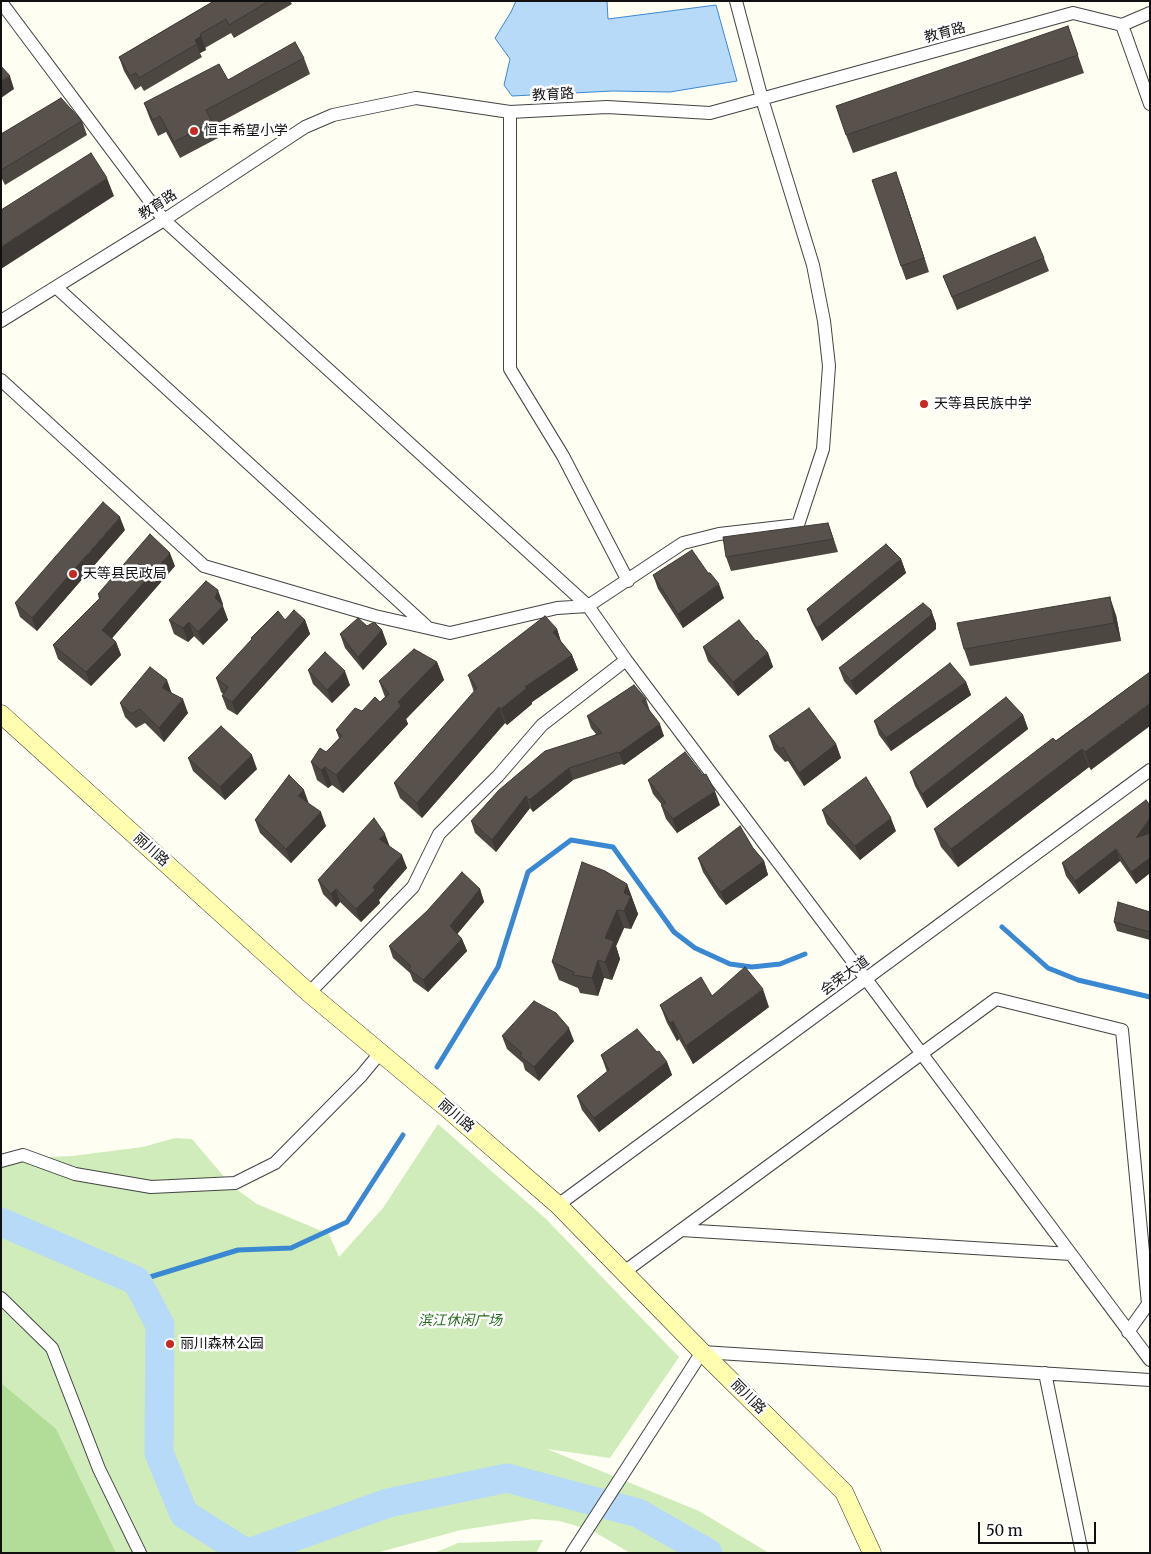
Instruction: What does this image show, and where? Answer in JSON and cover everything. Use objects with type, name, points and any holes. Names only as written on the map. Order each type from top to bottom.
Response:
[{"type":"main road","name":"丽川路","points":[[1,714],[309,993],[380,1054],[450,1110],[558,1205],[702,1352],[844,1492],[872,1553]]},
{"type":"street","points":[[1,380],[204,566],[375,616],[450,633],[558,608],[588,606],[683,543],[719,534],[798,525],[823,449],[829,366],[824,321],[813,265],[762,99],[736,1]]},
{"type":"street","points":[[1067,1],[1073,13]]},
{"type":"street","points":[[1,2],[164,220],[588,606],[626,660],[1150,1360]]},
{"type":"street","name":"教育路","points":[[1,321],[164,220],[305,127],[333,115],[416,98],[510,112],[607,107],[710,113],[1073,13],[1122,25]]},
{"type":"street","points":[[1150,13],[1122,25],[1150,104]]},
{"type":"street","points":[[510,112],[510,369],[563,456],[628,581]]},
{"type":"street","points":[[56,287],[428,628]]},
{"type":"street","points":[[309,993],[412,887],[439,834],[498,776],[542,725],[626,660]]},
{"type":"street","name":"会荣大道","points":[[558,1205],[1150,770]]},
{"type":"street","points":[[624,1272],[996,999],[1122,1030],[1148,1304],[1128,1332]]},
{"type":"street","points":[[1,1162],[23,1155],[75,1174],[151,1187],[235,1183],[275,1163],[380,1054]]},
{"type":"street","points":[[681,1230],[1071,1254]]},
{"type":"street","points":[[1,1298],[52,1348],[100,1469],[140,1553]]},
{"type":"street","points":[[574,1549],[702,1352],[1150,1380]]},
{"type":"street","points":[[1045,1373],[1082,1553]]},
{"type":"green space","name":"丽川森林公园","points":[[438,1124],[546,1219],[679,1357],[610,1458],[547,1449],[699,1511],[769,1553],[630,1553],[593,1531],[560,1521],[533,1519],[461,1530],[376,1553],[1,1553],[1,1159],[72,1156],[143,1147],[175,1138],[192,1139],[232,1186],[257,1204],[329,1234],[339,1257],[383,1208]]},
{"type":"green space","points":[[1,1383],[56,1429],[116,1553],[1,1553]]},
{"type":"green space","points":[[543,1540],[536,1553],[434,1553],[458,1543]]},
{"type":"water","points":[[516,1],[607,1],[608,19],[716,5],[737,81],[670,92],[613,91],[512,96],[504,85],[510,59],[495,38]]},
{"type":"building","points":[[214,1],[269,1],[229,25],[226,19],[200,34],[201,36],[195,40],[197,44],[139,78],[136,73],[130,76],[119,57]]},
{"type":"building","points":[[1068,26],[1078,55],[846,135],[836,106]]},
{"type":"building","points":[[295,42],[304,58],[206,110],[212,122],[174,142],[160,116],[153,120],[144,103],[219,64],[228,80]]},
{"type":"building","points":[[1,66],[10,76],[1,81]]},
{"type":"building","points":[[61,98],[82,121],[1,170],[1,134]]},
{"type":"building","points":[[91,153],[107,178],[1,247],[1,210]]},
{"type":"building","points":[[896,172],[924,258],[901,266],[872,180]]},
{"type":"building","points":[[1035,237],[1044,258],[952,297],[943,276]]},
{"type":"building","points":[[103,502],[120,517],[32,618],[15,603]]},
{"type":"building","points":[[828,523],[833,539],[726,557],[723,537]]},
{"type":"building","points":[[150,534],[170,553],[102,630],[116,642],[86,672],[53,645],[101,597],[98,594]]},
{"type":"building","points":[[886,544],[901,559],[817,628],[807,609]]},
{"type":"building","points":[[692,550],[708,573],[719,584],[678,614],[653,575]]},
{"type":"building","points":[[206,581],[218,590],[215,598],[223,606],[198,632],[189,622],[183,628],[169,620]]},
{"type":"building","points":[[1110,597],[1114,623],[964,649],[957,623]]},
{"type":"building","points":[[923,603],[931,610],[931,615],[851,681],[839,668]]},
{"type":"building","points":[[294,610],[305,620],[232,702],[222,696],[228,687],[216,678],[278,611],[285,620]]},
{"type":"building","points":[[545,616],[557,629],[553,632],[572,655],[525,687],[527,688],[501,709],[499,707],[417,803],[394,783],[477,688],[468,675]]},
{"type":"building","points":[[358,618],[367,626],[374,622],[382,630],[358,657],[340,634]]},
{"type":"building","points":[[739,620],[768,653],[733,682],[703,647]]},
{"type":"building","points":[[414,649],[437,662],[398,702],[401,706],[336,775],[325,767],[321,770],[311,762],[320,748],[326,752],[342,736],[336,730],[355,708],[362,711],[375,697],[380,702],[389,694],[379,681]]},
{"type":"building","points":[[325,652],[345,671],[327,690],[308,670]]},
{"type":"building","points":[[950,663],[966,682],[886,738],[874,721]]},
{"type":"building","points":[[150,667],[167,680],[162,688],[183,699],[159,728],[140,709],[131,714],[120,703]]},
{"type":"building","points":[[1150,672],[1150,703],[1085,752],[1082,749],[951,849],[934,829],[1053,738],[1056,741]]},
{"type":"building","points":[[634,685],[646,699],[642,701],[660,724],[619,753],[569,768],[529,800],[526,796],[492,840],[471,821],[499,790],[545,751],[602,733],[587,716]]},
{"type":"building","points":[[1006,697],[1023,715],[922,794],[910,772]]},
{"type":"building","points":[[809,708],[836,744],[799,773],[783,747],[780,749],[769,736]]},
{"type":"building","points":[[221,726],[252,755],[220,787],[188,758]]},
{"type":"building","points":[[685,752],[703,775],[706,774],[715,791],[673,819],[661,805],[666,803],[648,780]]},
{"type":"building","points":[[289,775],[304,790],[298,796],[321,812],[286,849],[255,820]]},
{"type":"building","points":[[866,777],[891,818],[855,846],[822,810]]},
{"type":"building","points":[[1146,800],[1150,805],[1150,818],[1136,838],[1150,833],[1150,858],[1131,872],[1116,849],[1075,881],[1062,863]]},
{"type":"building","points":[[374,818],[385,834],[379,839],[402,855],[373,887],[375,890],[356,909],[336,889],[331,894],[318,880]]},
{"type":"building","points":[[740,826],[753,848],[764,861],[721,892],[698,858]]},
{"type":"building","points":[[582,862],[605,871],[627,884],[624,893],[631,896],[624,911],[617,910],[605,938],[614,941],[605,962],[598,960],[592,978],[573,975],[574,972],[552,962]]},
{"type":"building","points":[[462,872],[480,889],[450,926],[462,939],[423,980],[409,969],[411,966],[389,946],[427,911]]},
{"type":"building","points":[[1118,902],[1150,912],[1150,932],[1114,922]]},
{"type":"building","points":[[745,967],[763,989],[686,1046],[673,1021],[670,1023],[660,1005],[701,977],[712,996]]},
{"type":"building","points":[[534,1001],[556,1013],[569,1028],[534,1067],[520,1056],[522,1053],[502,1036]]},
{"type":"building","points":[[637,1029],[667,1062],[594,1118],[577,1096],[609,1070],[601,1055]]},
{"type":"waterway","points":[[437,1067],[498,967],[528,872],[571,840],[613,847],[674,932],[695,948],[730,964],[752,967],[780,964],[805,954]]},
{"type":"waterway","points":[[1002,927],[1048,968],[1078,980],[1150,997]]},
{"type":"waterway","points":[[137,1281],[238,1250],[291,1248],[347,1222],[403,1135]]},
{"type":"waterway","points":[[1,1222],[137,1281],[160,1325],[159,1453],[184,1514],[246,1553]]},
{"type":"waterway","points":[[249,1553],[388,1503],[507,1478],[638,1513],[708,1553]]},
{"type":"place","name":"恒丰希望小学","points":[[194,131]]},
{"type":"place","name":"天等县民族中学","points":[[924,404]]},
{"type":"place","name":"天等县民政局","points":[[73,574]]},
{"type":"place","name":"丽川森林公园","points":[[170,1344]]},
{"type":"park label","name":"滨江休闲广场","points":[[460,1321]]}]
